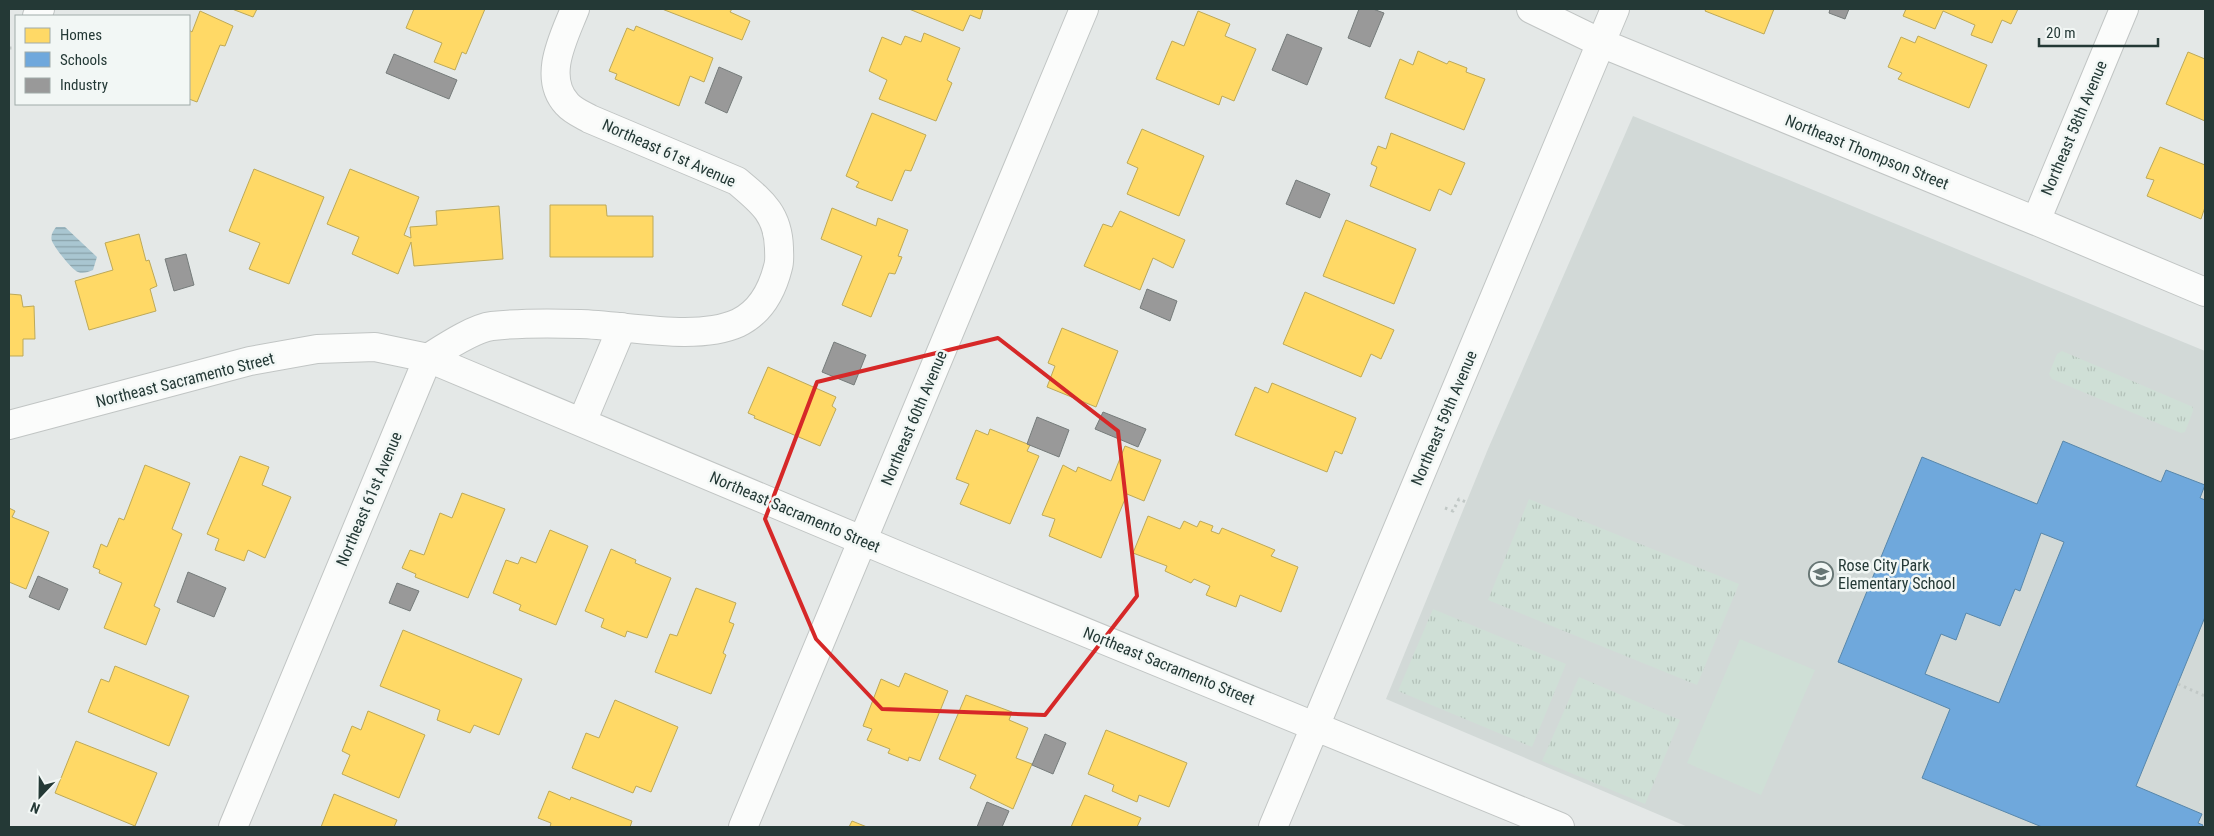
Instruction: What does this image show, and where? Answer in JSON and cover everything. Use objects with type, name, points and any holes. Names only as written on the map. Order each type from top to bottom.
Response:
[{"type":"street","name":"Northeast 61st Avenue","points":[[233,827],[428,358],[456,341],[490,326],[580,324],[700,332],[737,323],[758,310],[773,288],[780,263],[778,233],[769,211],[737,181],[590,119],[568,105],[559,92],[555,69],[558,50],[575,9]]},
{"type":"street","name":"Northeast 60th Avenue","points":[[743,827],[1084,9]]},
{"type":"street","name":"Northeast Thompson Street","points":[[1531,9],[1601,43],[2036,220],[2205,292]]},
{"type":"street","name":"Northeast 59th Avenue","points":[[1273,827],[1615,9]]},
{"type":"street","name":"Northeast 58th Avenue","points":[[2036,220],[2124,9]]},
{"type":"street","points":[[582,422],[622,327]]},
{"type":"street","name":"Northeast Sacramento Street","points":[[9,425],[250,361],[317,349],[375,347],[428,358],[863,540],[1560,827]]},
{"type":"path","points":[[1458,499],[1468,503]]},
{"type":"path","points":[[2178,684],[2205,696]]},
{"type":"highlighted area","points":[[998,338],[1118,431],[1137,596],[1045,715],[882,709],[816,639],[765,519],[817,382]]},
{"type":"shaded area","name":"Rose City Park Elementary School","points":[[1633,116],[2205,351],[2205,827],[1688,827],[1386,699],[1488,449]]},
{"type":"green space","points":[[2062,351],[2193,407],[2185,432],[2181,433],[2052,379],[2049,374],[2057,354]]},
{"type":"green space","points":[[1529,499],[1739,584],[1697,685],[1488,600]]},
{"type":"green space","points":[[1433,609],[1566,664],[1532,747],[1398,691]]},
{"type":"green space","points":[[1740,639],[1815,670],[1761,795],[1687,763]]},
{"type":"green space","points":[[1579,677],[1680,720],[1645,804],[1542,761]]},
{"type":"water","points":[[56,227],[65,227],[97,257],[93,270],[80,273],[68,263],[51,239]]},
{"type":"building: Homes","points":[[232,9],[257,9],[253,17]]},
{"type":"building: Homes","points":[[414,9],[485,9],[466,54],[462,52],[455,70],[434,62],[442,43],[406,28]]},
{"type":"building: Homes","points":[[662,9],[732,9],[730,12],[750,21],[742,40]]},
{"type":"building: Homes","points":[[909,9],[983,9],[980,19],[970,15],[963,31]]},
{"type":"building: Homes","points":[[1706,9],[1774,9],[1764,34],[1705,11]]},
{"type":"building: Homes","points":[[1906,9],[2018,9],[2011,24],[2002,20],[1992,43],[1971,35],[1975,25],[1943,11],[1935,29],[1903,16]]},
{"type":"building: Homes","points":[[200,11],[233,26],[225,46],[220,45],[197,102],[190,99],[190,31],[192,32]]},
{"type":"building: Homes","points":[[1198,11],[1230,24],[1225,36],[1256,49],[1234,101],[1222,96],[1219,105],[1156,79],[1172,41],[1184,46]]},
{"type":"building: Homes","points":[[636,26],[713,58],[704,82],[690,76],[679,106],[615,79],[617,74],[609,71],[627,28],[634,31]]},
{"type":"building: Homes","points":[[924,33],[960,48],[947,80],[952,83],[936,121],[879,99],[887,80],[869,71],[882,37],[901,45],[905,36],[921,42]]},
{"type":"building: Homes","points":[[1918,36],[1987,65],[1969,108],[1898,79],[1902,73],[1888,67],[1901,37],[1915,43]]},
{"type":"building: Homes","points":[[1418,51],[1447,64],[1449,61],[1467,68],[1466,72],[1485,79],[1464,130],[1385,98],[1400,59],[1413,65]]},
{"type":"building: Homes","points":[[2188,52],[2205,59],[2205,121],[2166,104]]},
{"type":"building: Homes","points":[[872,113],[926,135],[911,171],[905,170],[892,201],[856,187],[859,182],[846,176]]},
{"type":"building: Homes","points":[[1142,129],[1204,156],[1179,216],[1127,194],[1138,168],[1127,163]]},
{"type":"building: Homes","points":[[1391,133],[1465,163],[1451,195],[1439,189],[1430,211],[1370,186],[1377,167],[1371,164],[1378,146],[1386,149]]},
{"type":"building: Homes","points":[[2160,147],[2205,165],[2205,207],[2201,219],[2147,196],[2154,180],[2146,178]]},
{"type":"building: Homes","points":[[254,169],[324,197],[289,284],[249,269],[260,243],[229,231]]},
{"type":"building: Homes","points":[[350,169],[419,197],[404,235],[411,238],[410,227],[437,225],[436,211],[499,206],[503,259],[414,266],[411,242],[398,274],[352,254],[359,237],[327,224]]},
{"type":"building: Homes","points":[[550,205],[606,205],[607,216],[653,216],[653,257],[550,257]]},
{"type":"building: Homes","points":[[832,208],[876,226],[878,218],[908,230],[898,256],[902,257],[895,274],[889,273],[871,317],[842,305],[862,256],[821,239]]},
{"type":"building: Homes","points":[[1120,211],[1185,240],[1173,268],[1153,258],[1140,290],[1084,266],[1103,224],[1112,227]]},
{"type":"building: Homes","points":[[1346,220],[1416,249],[1394,304],[1323,276]]},
{"type":"building: Homes","points":[[139,234],[146,261],[149,260],[157,286],[150,289],[156,311],[89,330],[75,281],[113,270],[105,243]]},
{"type":"building: Homes","points":[[1305,292],[1394,330],[1381,359],[1371,354],[1361,377],[1283,344]]},
{"type":"building: Homes","points":[[9,294],[21,295],[23,307],[34,306],[35,339],[23,339],[23,356],[9,356]]},
{"type":"building: Homes","points":[[1062,328],[1118,351],[1096,407],[1047,387],[1055,366],[1048,363]]},
{"type":"building: Homes","points":[[768,367],[836,397],[832,406],[836,409],[820,446],[754,418],[755,416],[748,413]]},
{"type":"building: Homes","points":[[1272,383],[1356,418],[1342,454],[1335,451],[1327,472],[1235,435],[1255,387],[1268,393]]},
{"type":"building: Homes","points":[[990,429],[1030,445],[1027,451],[1039,456],[1010,524],[960,504],[969,484],[956,479],[976,430],[988,435]]},
{"type":"building: Homes","points":[[1125,446],[1161,460],[1144,501],[1127,494],[1101,558],[1049,536],[1055,519],[1042,515],[1063,465],[1076,472],[1078,467],[1111,481]]},
{"type":"building: Homes","points":[[240,456],[269,467],[262,485],[291,497],[265,558],[248,550],[244,561],[215,550],[219,539],[207,534]]},
{"type":"building: Homes","points":[[145,465],[190,483],[172,529],[182,534],[154,606],[160,609],[146,645],[104,628],[122,583],[99,573],[100,570],[93,567],[101,544],[107,547],[119,518],[124,520]]},
{"type":"building: Homes","points":[[462,493],[505,509],[468,598],[415,577],[416,574],[402,568],[410,550],[424,555],[440,513],[452,518]]},
{"type":"building: Homes","points":[[9,508],[15,511],[12,517],[49,532],[26,589],[9,582]]},
{"type":"building: Homes","points":[[1148,516],[1180,529],[1184,521],[1197,527],[1200,521],[1213,526],[1211,531],[1219,534],[1222,528],[1275,550],[1271,556],[1298,567],[1281,612],[1240,595],[1236,607],[1206,595],[1210,586],[1194,579],[1191,583],[1165,571],[1167,566],[1133,553]]},
{"type":"building: Homes","points":[[550,530],[588,546],[556,625],[519,610],[521,605],[493,593],[506,560],[518,564],[521,557],[536,563]]},
{"type":"building: Homes","points":[[611,549],[636,560],[635,563],[671,578],[647,638],[627,631],[625,637],[601,627],[604,619],[585,611]]},
{"type":"building: Homes","points":[[696,588],[736,603],[729,622],[734,624],[723,653],[726,655],[711,694],[655,672],[670,634],[677,636]]},
{"type":"building: Homes","points":[[403,630],[522,679],[499,735],[474,725],[470,733],[437,720],[440,710],[380,686]]},
{"type":"building: Homes","points":[[115,666],[189,696],[169,746],[88,712],[101,679],[109,682]]},
{"type":"building: Homes","points":[[905,673],[948,691],[920,761],[909,757],[908,761],[888,753],[890,749],[867,740],[872,729],[863,726],[881,679],[899,687]]},
{"type":"building: Homes","points":[[966,695],[1012,712],[1009,720],[1028,728],[1016,758],[1032,764],[1013,809],[970,788],[976,775],[939,759]]},
{"type":"building: Homes","points":[[615,700],[678,727],[651,792],[636,786],[633,793],[572,768],[586,733],[599,738]]},
{"type":"building: Homes","points":[[368,711],[425,735],[399,798],[342,774],[350,755],[342,751],[352,726],[361,730]]},
{"type":"building: Homes","points":[[1106,730],[1187,763],[1169,807],[1139,795],[1137,802],[1112,791],[1114,785],[1088,774]]},
{"type":"building: Homes","points":[[76,741],[157,773],[135,826],[55,793]]},
{"type":"building: Homes","points":[[549,791],[570,800],[571,797],[632,821],[630,827],[550,827],[551,823],[538,818]]},
{"type":"building: Homes","points":[[334,794],[397,820],[394,827],[321,827]]},
{"type":"building: Homes","points":[[1085,795],[1141,818],[1137,827],[1071,827]]},
{"type":"building: Homes","points":[[852,821],[867,827],[849,827]]},
{"type":"building: Schools","points":[[2063,441],[2161,482],[2166,470],[2205,485],[2200,498],[2205,500],[2205,617],[2136,786],[2202,814],[2198,823],[2203,825],[2202,827],[2042,827],[1922,778],[1950,709],[1838,662],[1922,457],[2037,504]],"holes":[[[2041,533],[2064,542],[1999,703],[1925,674],[1941,634],[1956,640],[1966,613],[2000,626],[2015,589],[2020,591]]]},
{"type":"building: Industry","points":[[1359,9],[1373,9],[1384,13],[1370,47],[1348,38]]},
{"type":"building: Industry","points":[[1830,9],[1849,9],[1845,19],[1829,13]]},
{"type":"building: Industry","points":[[1287,34],[1322,48],[1307,85],[1272,70]]},
{"type":"building: Industry","points":[[394,54],[457,80],[449,99],[386,73]]},
{"type":"building: Industry","points":[[719,67],[742,77],[727,113],[705,103]]},
{"type":"building: Industry","points":[[1296,180],[1330,194],[1320,218],[1286,204]]},
{"type":"building: Industry","points":[[186,254],[194,285],[174,291],[165,259]]},
{"type":"building: Industry","points":[[1147,289],[1177,301],[1170,321],[1140,308]]},
{"type":"building: Industry","points":[[834,342],[866,355],[854,385],[822,372]]},
{"type":"building: Industry","points":[[1103,412],[1146,429],[1138,447],[1095,429]]},
{"type":"building: Industry","points":[[1037,417],[1069,430],[1059,457],[1027,444]]},
{"type":"building: Industry","points":[[188,572],[226,588],[214,617],[177,602]]},
{"type":"building: Industry","points":[[38,576],[68,589],[59,610],[29,597]]},
{"type":"building: Industry","points":[[397,583],[419,591],[410,611],[389,603]]},
{"type":"building: Industry","points":[[1045,734],[1066,743],[1053,774],[1032,765]]},
{"type":"building: Industry","points":[[987,802],[1009,811],[1002,827],[977,827]]},
{"type":"place","name":"Rose City Park Elementary School","points":[[1821,574]]}]
